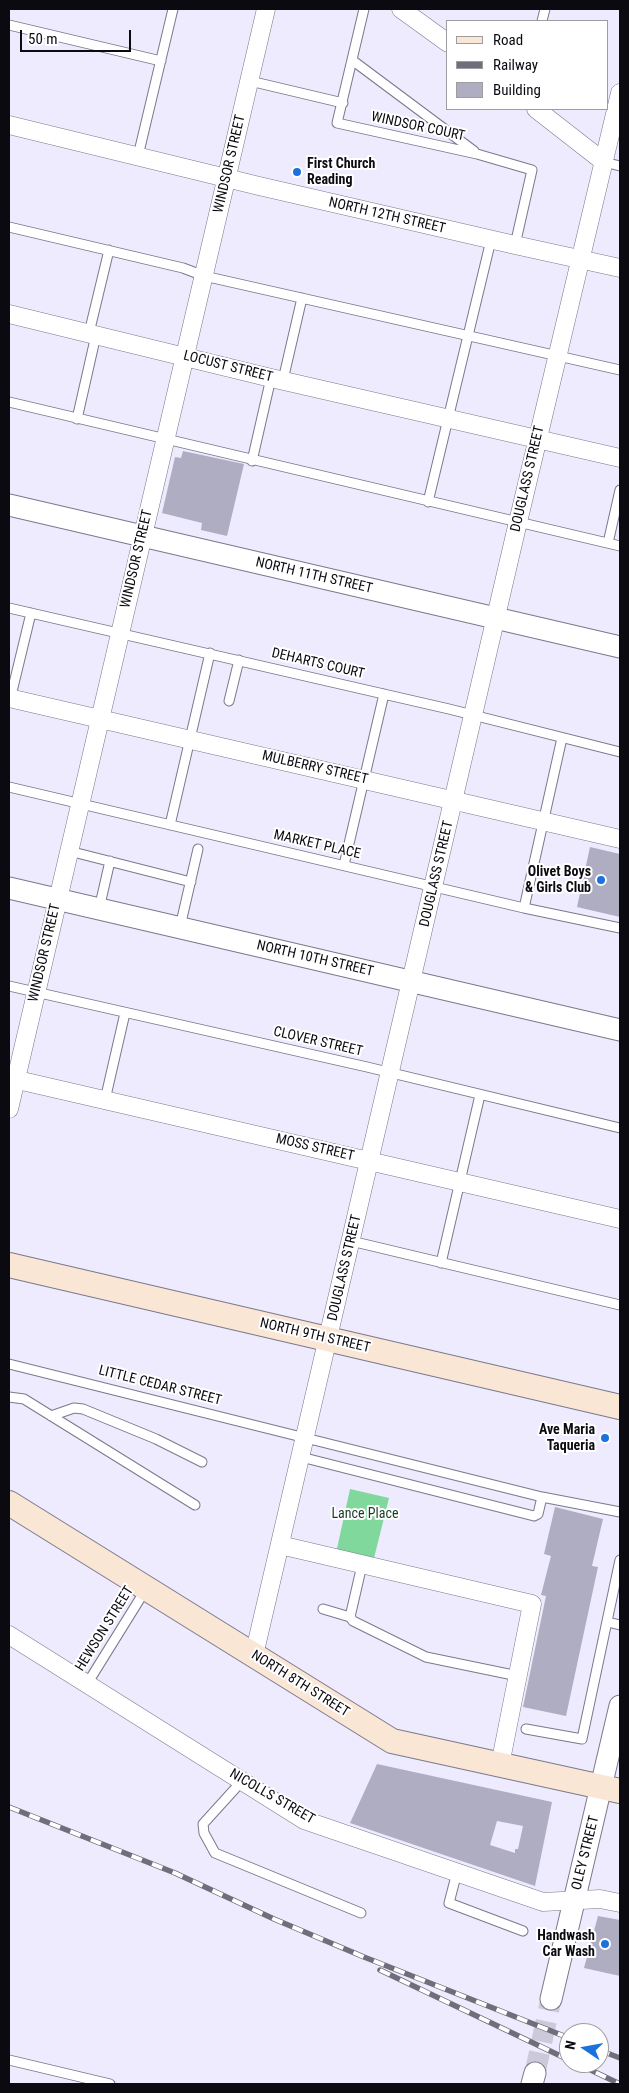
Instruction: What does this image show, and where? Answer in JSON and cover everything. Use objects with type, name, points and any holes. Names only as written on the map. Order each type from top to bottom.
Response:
[{"type":"main road","name":"NORTH 9TH STREET","points":[[9,1265],[620,1407]]},
{"type":"main road","name":"NORTH 8TH STREET","points":[[9,1503],[392,1741],[611,1789]]},
{"type":"street","name":"WINDSOR STREET","points":[[9,1109],[12,1079],[36,992],[58,900],[266,9]]},
{"type":"street","points":[[402,9],[446,42]]},
{"type":"street","name":"DOUGLASS STREET","points":[[254,1655],[518,522],[581,260],[612,164],[620,93]]},
{"type":"street","points":[[537,110],[612,164]]},
{"type":"street","name":"NORTH 12TH STREET","points":[[9,125],[491,240],[620,268]]},
{"type":"street","name":"LOCUST STREET","points":[[9,314],[277,379],[620,458]]},
{"type":"street","name":"NORTH 11TH STREET","points":[[9,505],[620,648]]},
{"type":"street","name":"MULBERRY STREET","points":[[9,701],[190,739],[620,839]]},
{"type":"street","name":"NORTH 10TH STREET","points":[[9,888],[620,1030]]},
{"type":"street","name":"MOSS STREET","points":[[12,1079],[620,1219]]},
{"type":"street","points":[[280,1545],[532,1604],[500,1765]]},
{"type":"street","name":"NICOLLS STREET","points":[[9,1635],[304,1820],[543,1902],[600,1899],[620,1904]]},
{"type":"street","name":"OLEY STREET","points":[[550,2000],[574,1900],[611,1789],[620,1706]]},
{"type":"lane","points":[[138,156],[173,9]]},
{"type":"lane","name":"WINDSOR COURT","points":[[364,9],[337,123],[477,154],[532,170],[515,245]]},
{"type":"lane","points":[[9,25],[161,61]]},
{"type":"lane","points":[[352,60],[477,154]]},
{"type":"lane","points":[[250,82],[343,103]]},
{"type":"lane","points":[[9,227],[183,268],[204,276],[620,370]]},
{"type":"lane","points":[[428,502],[491,240]]},
{"type":"lane","points":[[77,419],[109,250]]},
{"type":"lane","points":[[252,461],[302,298]]},
{"type":"lane","points":[[9,402],[252,461],[620,546]]},
{"type":"lane","points":[[608,543],[620,490]]},
{"type":"lane","name":"DEHARTS COURT","points":[[9,608],[384,694],[620,752]]},
{"type":"lane","points":[[9,701],[30,613]]},
{"type":"lane","points":[[170,825],[210,653]]},
{"type":"lane","points":[[229,702],[239,660]]},
{"type":"lane","points":[[344,865],[384,694]]},
{"type":"lane","points":[[524,908],[562,738]]},
{"type":"lane","name":"MARKET PLACE","points":[[9,787],[524,908],[620,928]]},
{"type":"lane","points":[[180,928],[198,849]]},
{"type":"lane","points":[[69,851],[191,882]]},
{"type":"lane","points":[[99,909],[110,861]]},
{"type":"lane","name":"CLOVER STREET","points":[[9,986],[391,1073],[620,1128]]},
{"type":"lane","points":[[105,1100],[125,1013]]},
{"type":"lane","points":[[441,1263],[480,1095]]},
{"type":"lane","points":[[351,1242],[620,1305]]},
{"type":"lane","name":"LITTLE CEDAR STREET","points":[[9,1364],[542,1496],[620,1512]]},
{"type":"lane","points":[[9,1397],[24,1399],[195,1505]]},
{"type":"lane","points":[[51,1416],[74,1408],[82,1409],[156,1439],[202,1462]]},
{"type":"lane","points":[[301,1457],[534,1516],[538,1514],[542,1496]]},
{"type":"lane","points":[[526,1729],[582,1739],[620,1560]]},
{"type":"lane","points":[[350,1616],[362,1565]]},
{"type":"lane","name":"HEWSON STREET","points":[[86,1684],[146,1588]]},
{"type":"lane","points":[[323,1609],[350,1616],[353,1620],[426,1657],[518,1676]]},
{"type":"lane","points":[[608,1622],[620,1625]]},
{"type":"lane","points":[[242,1781],[203,1824],[204,1833],[215,1853],[361,1913]]},
{"type":"lane","points":[[457,1872],[449,1903],[523,1931]]},
{"type":"lane","points":[[9,2060],[110,2084]]},
{"type":"green space","name":"Lance Place","points":[[350,1489],[389,1498],[373,1562],[336,1553]]},
{"type":"building","points":[[183,451],[244,464],[227,536],[201,530],[202,523],[162,513],[175,457],[181,458]]},
{"type":"building","name":"Olivet Boys & Girls Club","points":[[590,847],[620,854],[620,917],[577,907]]},
{"type":"building","points":[[555,1507],[603,1519],[592,1566],[598,1567],[566,1716],[523,1707],[546,1596],[541,1595],[551,1556],[544,1554]]},
{"type":"building","points":[[377,1764],[552,1802],[535,1886],[350,1823]],"holes":[[[497,1821],[523,1826],[518,1849],[515,1849],[515,1853],[490,1845]]]},
{"type":"building","name":"Handwash Car Wash","points":[[598,1916],[620,1920],[620,1976],[584,1968]]},
{"type":"tunnel","points":[[535,2073],[551,1999]]},
{"type":"railway","points":[[9,1807],[175,1873],[274,1919],[364,1957],[559,2034]]},
{"type":"railway","points":[[380,1970],[559,2055]]},
{"type":"railway","points":[[609,2054],[620,2058]]},
{"type":"railway","points":[[597,2073],[620,2084]]},
{"type":"place","name":"First Church Reading","points":[[297,172]]},
{"type":"place","name":"Olivet Boys & Girls Club","points":[[601,880]]},
{"type":"place","name":"Ave Maria Taqueria","points":[[605,1438]]},
{"type":"place","name":"Handwash Car Wash","points":[[605,1944]]}]
